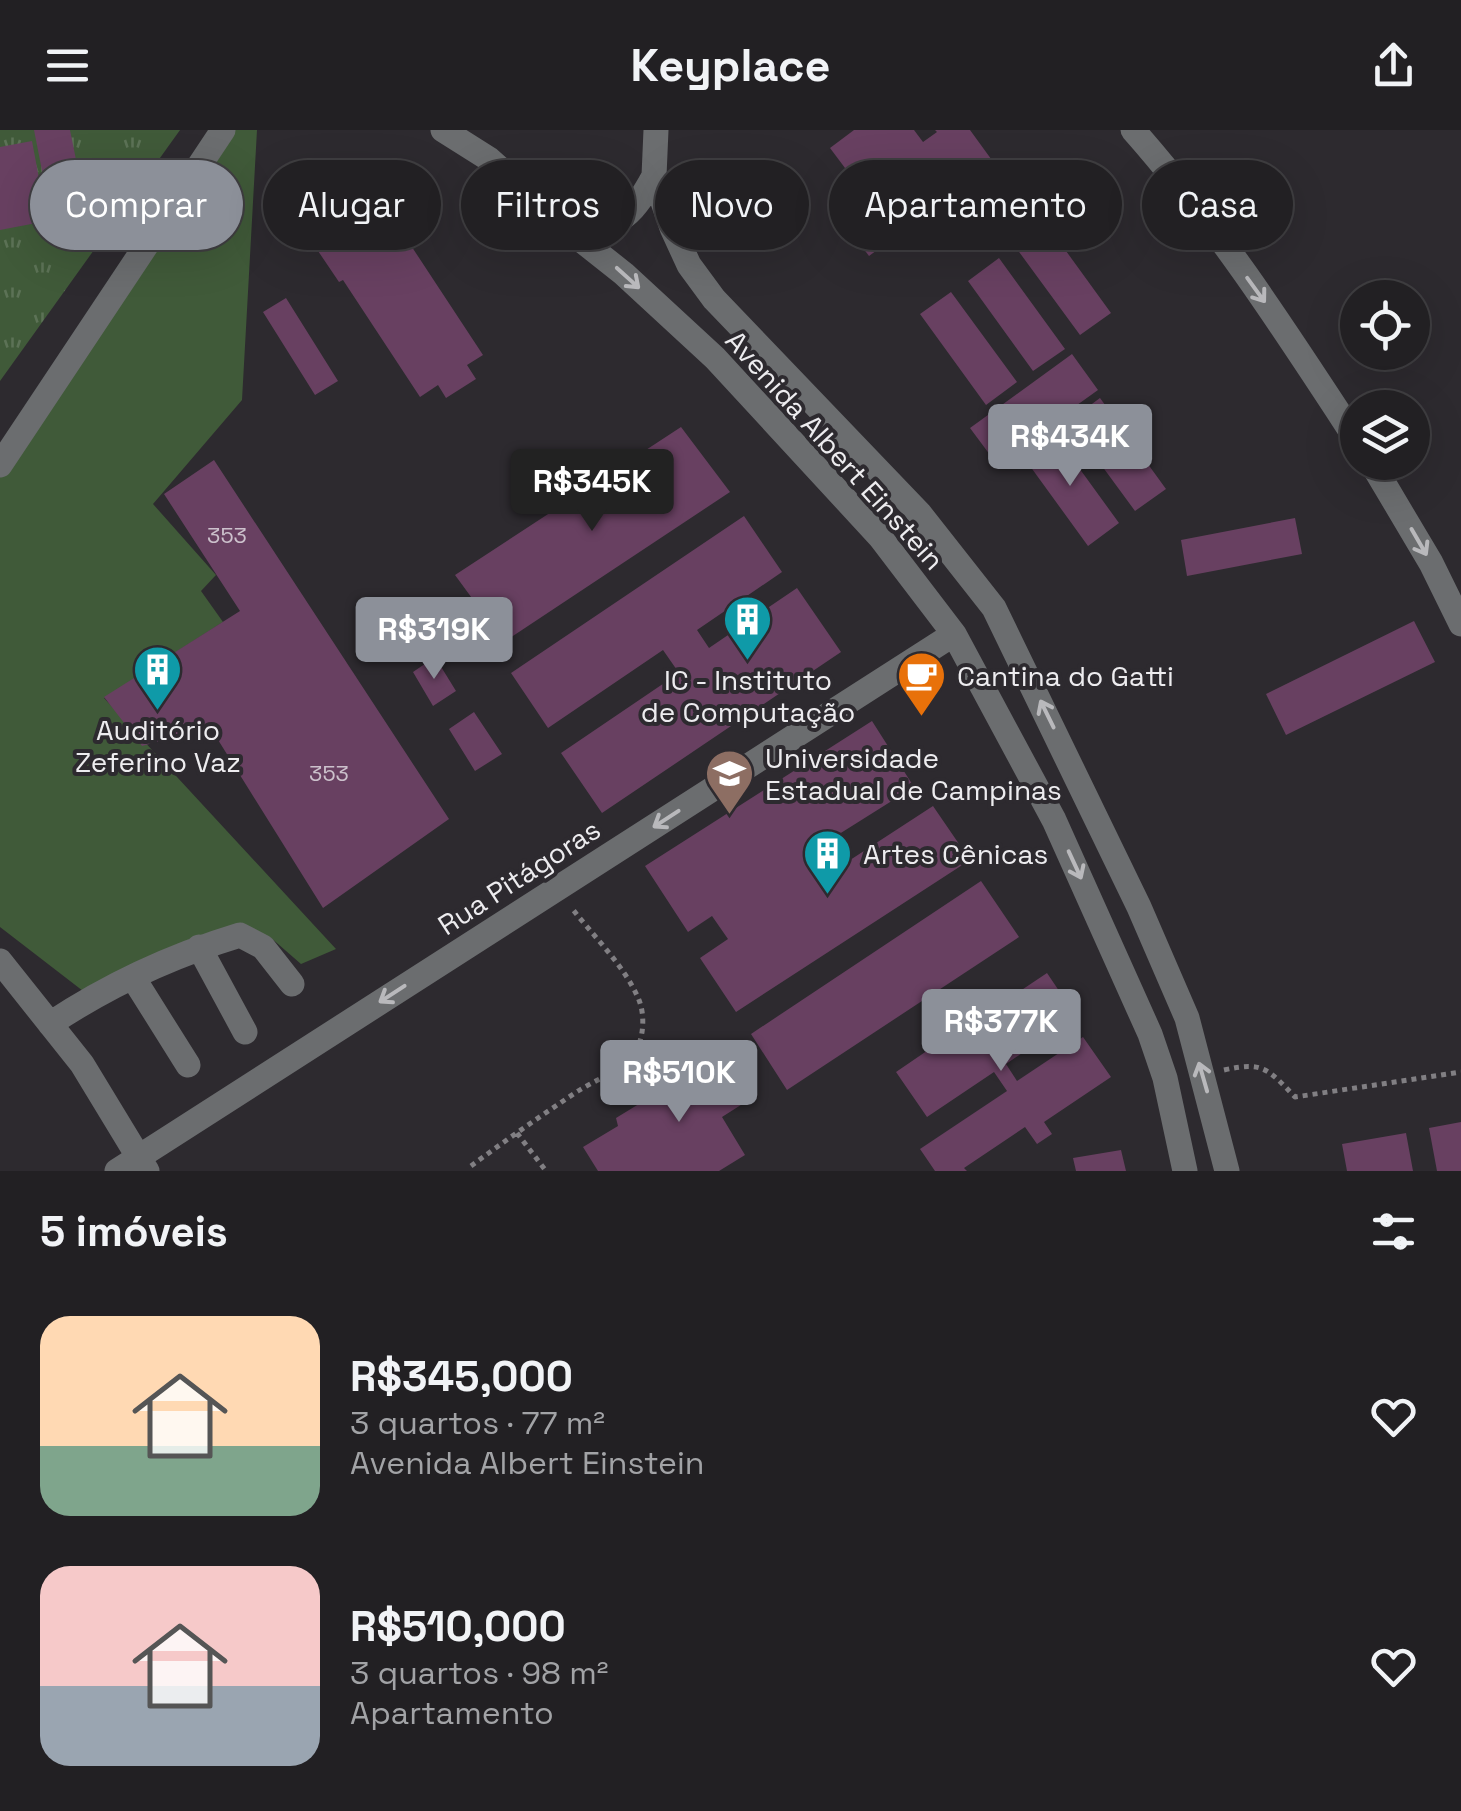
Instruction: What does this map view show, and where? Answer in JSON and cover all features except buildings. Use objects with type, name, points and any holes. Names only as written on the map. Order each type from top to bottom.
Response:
[{"type":"street","points":[[0,464],[222,130]]},
{"type":"street","name":"Avenida Albert Einstein","points":[[443,130],[490,160]]},
{"type":"street","name":"Avenida Albert Einstein","points":[[656,130],[654,176],[688,266],[920,514],[994,608],[1139,907],[1187,1018],[1227,1171]]},
{"type":"street","points":[[1133,130],[1162,163],[1285,329],[1340,414]]},
{"type":"street","points":[[635,207],[654,176]]},
{"type":"street","name":"Avenida Albert Einstein","points":[[594,250],[714,358],[880,537],[954,634],[1054,820],[1150,1034],[1165,1078],[1185,1171]]},
{"type":"street","points":[[714,358],[716,345],[724,335],[736,330],[748,332]]},
{"type":"street","points":[[1383,480],[1452,584],[1461,624]]},
{"type":"street","points":[[924,594],[924,578],[932,566],[958,562]]},
{"type":"street","name":"Rua Pitágoras","points":[[134,1166],[954,634]]},
{"type":"street","points":[[988,693],[1014,690],[1022,665]]},
{"type":"street","points":[[50,1024],[81,1004],[199,947],[240,934],[264,946],[292,984]]},
{"type":"street","points":[[199,947],[244,1032]]},
{"type":"street","points":[[0,961],[82,1064],[134,1166]]},
{"type":"street","points":[[134,979],[188,1065]]},
{"type":"path","points":[[471,1166],[618,1068],[634,1055],[642,1030],[642,1014],[632,986],[557,889]]},
{"type":"path","points":[[1215,1072],[1250,1064],[1273,1074],[1295,1097],[1461,1072]]},
{"type":"path","points":[[517,1133],[546,1171]]},
{"type":"green space","points":[[0,130],[180,130],[158,160],[30,160],[30,250],[94,250],[0,381]]},
{"type":"green space","points":[[231,130],[257,130],[242,400],[153,504],[216,575],[201,591],[223,622],[104,698],[336,949],[301,964],[270,937],[83,991],[0,927],[0,475],[151,250],[243,250],[243,160],[211,160]]},
{"type":"place","name":"IC - Instituto de Computação","points":[[748,662]]},
{"type":"place","name":"Auditório Zeferino Vaz","points":[[158,712]]},
{"type":"place","name":"Cantina do Gatti","points":[[922,718]]},
{"type":"place","name":"Universidade Estadual de Campinas","points":[[730,816]]},
{"type":"place","name":"Artes Cênicas","points":[[828,896]]}]
